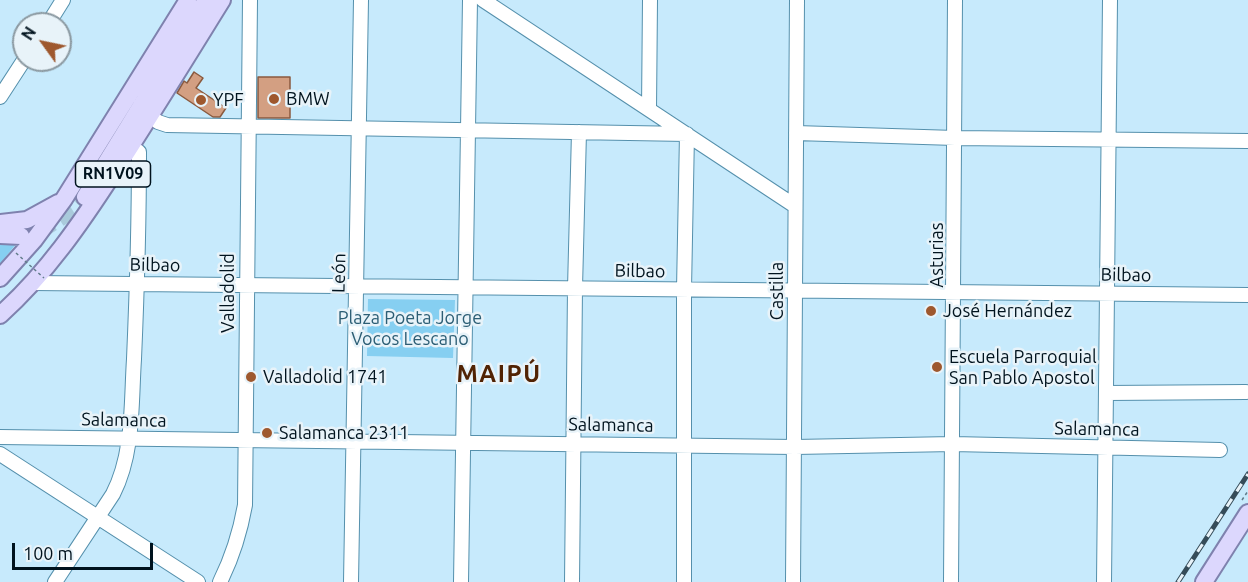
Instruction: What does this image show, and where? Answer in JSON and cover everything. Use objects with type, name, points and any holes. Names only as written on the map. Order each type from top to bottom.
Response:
[{"type":"main road","name":"RN1V09","points":[[0,278],[34,240],[64,199],[188,0]]},
{"type":"main road","points":[[85,197],[206,0]]},
{"type":"main road","name":"RN1V09","points":[[0,315],[38,280],[80,224],[151,116],[222,0]]},
{"type":"main road","points":[[0,223],[27,220],[64,199]]},
{"type":"main road","points":[[0,235],[21,236]]},
{"type":"main road","points":[[1204,582],[1248,513]]},
{"type":"street","points":[[210,19],[216,0]]},
{"type":"street","name":"Valladolid","points":[[220,582],[232,559],[240,535],[245,505],[250,0]]},
{"type":"street","name":"León","points":[[351,582],[361,0]]},
{"type":"street","points":[[461,582],[470,0]]},
{"type":"street","points":[[483,0],[795,206]]},
{"type":"street","points":[[649,109],[650,0]]},
{"type":"street","name":"Castilla","points":[[793,582],[797,0]]},
{"type":"street","name":"Asturias","points":[[951,582],[955,291],[955,0]]},
{"type":"street","points":[[1104,582],[1110,0]]},
{"type":"street","points":[[0,97],[16,72]]},
{"type":"street","points":[[151,116],[167,125],[687,134]]},
{"type":"street","points":[[572,582],[579,132]]},
{"type":"street","points":[[795,133],[955,138],[1248,141]]},
{"type":"street","points":[[684,582],[684,289],[687,134]]},
{"type":"street","points":[[55,582],[119,482],[129,438],[137,283],[139,152],[131,146]]},
{"type":"street","name":"Bilbao","points":[[38,280],[246,285],[1248,295]]},
{"type":"street","points":[[1106,393],[1246,392]]},
{"type":"street","name":"Salamanca","points":[[0,436],[574,442],[795,447],[953,444],[1220,450]]},
{"type":"street","points":[[0,454],[198,582]]},
{"type":"path","points":[[16,253],[38,280]]},
{"type":"green space","points":[[0,244],[16,244],[0,264]]},
{"type":"green space","name":"Plaza Poeta Jorge Vocos Lescano","points":[[368,299],[455,300],[453,358],[367,356]]},
{"type":"building","name":"YPF","points":[[194,72],[203,78],[196,88],[226,108],[220,117],[213,117],[177,93],[184,81],[187,83]]},
{"type":"building","name":"BMW","points":[[258,77],[290,77],[290,118],[258,118]]},
{"type":"tunnel","points":[[39,232],[73,210],[85,197]]},
{"type":"railway","points":[[1178,582],[1248,474]]},
{"type":"place","name":"BMW","points":[[274,99]]},
{"type":"place","name":"YPF","points":[[201,100]]},
{"type":"place","name":"José Hernández","points":[[931,311]]},
{"type":"place","name":"Escuela Parroquial San Pablo Apostol","points":[[937,367]]},
{"type":"place","name":"Valladolid 1741","points":[[251,377]]},
{"type":"place","name":"Salamanca 2311","points":[[267,433]]},
{"type":"district","name":"MAIPÚ","points":[[499,374]]}]
